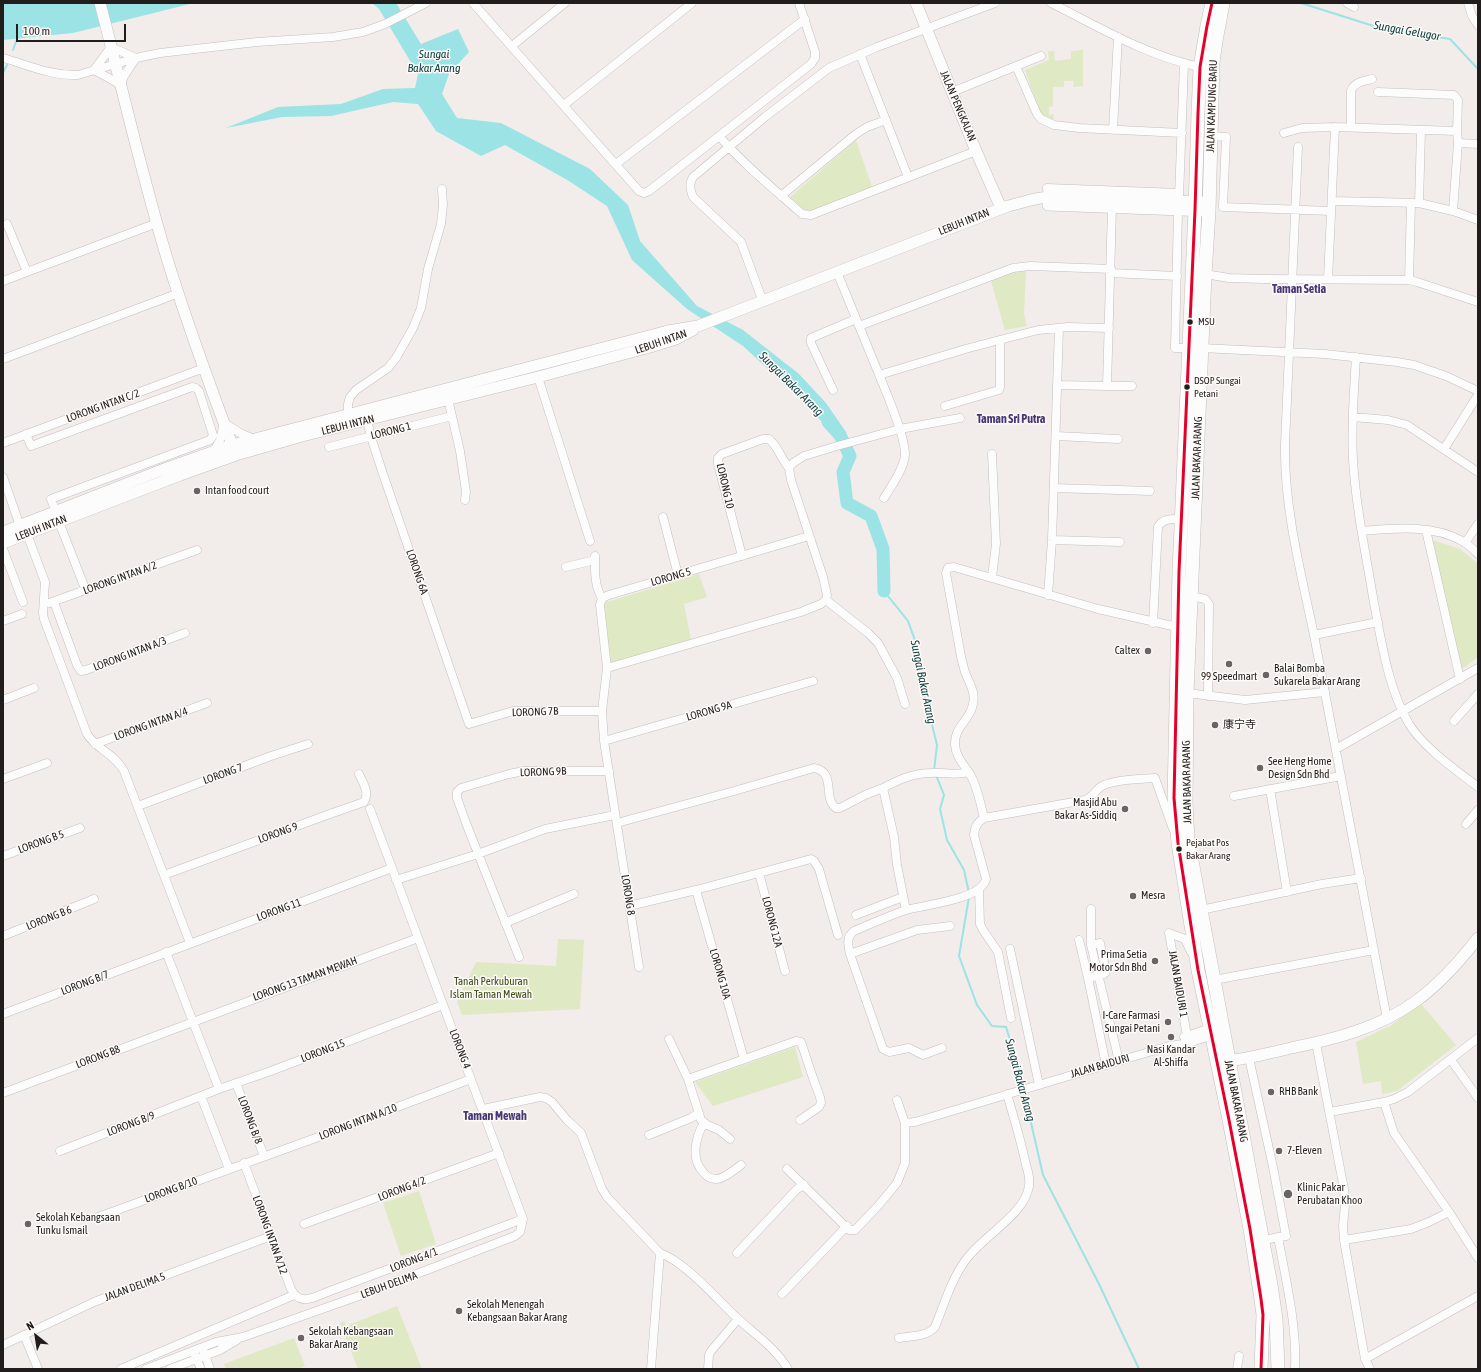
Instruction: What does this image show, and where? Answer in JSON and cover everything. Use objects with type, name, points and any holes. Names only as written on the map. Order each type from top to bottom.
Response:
[{"type":"main road","points":[[100,3],[157,223],[178,293],[234,450]]},
{"type":"main road","name":"JALAN PENGKALAN","points":[[916,3],[976,151],[1001,208]]},
{"type":"main road","name":"JALAN KAMPUNG BARU","points":[[1195,206],[1200,67],[1212,3]]},
{"type":"main road","name":"JALAN KAMPUNG BARU","points":[[1209,207],[1210,136],[1214,53],[1223,3]]},
{"type":"main road","name":"LEBUH INTAN","points":[[3,543],[24,530],[180,475],[254,439],[668,331],[701,325],[1001,208],[1037,198],[1144,196],[1179,201],[1195,206],[1209,207]]},
{"type":"main road","name":"LEBUH INTAN","points":[[1030,201],[1047,205],[1112,207],[1179,201]]},
{"type":"main road","name":"JALAN BAKAR ARANG","points":[[1195,206],[1196,487],[1187,693],[1186,804],[1188,839],[1276,1315],[1278,1369]]},
{"type":"main road","name":"JALAN BAKAR ARANG","points":[[1209,207],[1205,274],[1195,348],[1181,519],[1177,627],[1174,798],[1178,843],[1198,970],[1250,1229],[1261,1299],[1263,1330],[1261,1369]]},
{"type":"main road","name":"LEBUH INTAN","points":[[58,517],[159,471],[214,451],[234,450],[302,436],[538,377],[657,345],[676,338],[701,325]]},
{"type":"main road","points":[[159,471],[165,476],[180,475]]},
{"type":"main road","points":[[1183,486],[1196,487]]},
{"type":"main road","name":"LEBUH INTAN","points":[[3,532],[24,530]]},
{"type":"main road","points":[[1228,1061],[1249,1058],[1316,1043],[1356,1032],[1387,1019],[1416,1002],[1436,985],[1478,938]]},
{"type":"street","points":[[3,58],[59,74],[78,75],[115,63],[160,53],[363,32],[385,24],[426,3]]},
{"type":"street","points":[[473,3],[639,191],[644,193],[649,191],[811,64],[815,58],[815,52],[799,3]]},
{"type":"street","points":[[512,46],[566,3]]},
{"type":"street","points":[[564,105],[692,3]]},
{"type":"street","points":[[763,302],[741,242],[693,197],[690,190],[690,183],[693,177],[728,147],[829,68],[860,54],[995,3]]},
{"type":"street","points":[[1051,3],[1150,52],[1184,64],[1200,67]]},
{"type":"street","points":[[1468,3],[1472,16],[1478,25]]},
{"type":"street","points":[[616,164],[805,19]]},
{"type":"street","points":[[1113,130],[1118,37]]},
{"type":"street","points":[[94,70],[104,58],[110,42],[136,58]]},
{"type":"street","points":[[860,54],[908,177]]},
{"type":"street","points":[[952,92],[1041,56]]},
{"type":"street","points":[[94,70],[121,85],[124,76],[136,58]]},
{"type":"street","points":[[1184,64],[1175,348],[1356,357],[1397,362],[1414,365],[1446,376],[1478,391]]},
{"type":"street","points":[[1016,66],[1037,114],[1041,119],[1054,125],[1182,134]]},
{"type":"street","points":[[1351,127],[1351,91],[1356,84],[1372,79]]},
{"type":"street","points":[[1378,92],[1454,95],[1458,100],[1458,143],[1453,211]]},
{"type":"street","points":[[782,196],[856,134],[867,127],[886,120]]},
{"type":"street","points":[[1328,279],[1335,127]]},
{"type":"street","points":[[1284,134],[1302,128],[1335,127],[1457,132]]},
{"type":"street","points":[[1408,280],[1421,131]]},
{"type":"street","points":[[719,136],[728,147],[802,214],[811,215],[976,151]]},
{"type":"street","points":[[1210,136],[1226,137],[1223,207],[1331,211]]},
{"type":"street","points":[[1458,143],[1478,144]]},
{"type":"street","points":[[1298,147],[1285,466],[1291,516],[1387,1019]]},
{"type":"street","points":[[348,414],[350,397],[356,390],[388,368],[396,358],[413,328],[421,308],[428,269],[441,224],[443,205],[442,189]]},
{"type":"street","points":[[1332,201],[1415,203],[1453,211],[1478,220]]},
{"type":"street","points":[[1107,386],[1112,207]]},
{"type":"street","points":[[3,281],[157,223]]},
{"type":"street","points":[[7,224],[27,272]]},
{"type":"street","points":[[833,390],[811,343],[811,338],[858,323],[1013,268],[1030,266],[1177,276]]},
{"type":"street","points":[[837,272],[900,429],[904,447],[905,456],[903,463],[884,498]]},
{"type":"street","points":[[1205,274],[1229,278],[1292,280],[1408,280],[1478,302]]},
{"type":"street","points":[[3,359],[178,293]]},
{"type":"street","points":[[879,375],[1038,330],[1059,328],[1109,328]]},
{"type":"street","points":[[1048,595],[1052,540],[1059,328]]},
{"type":"street","points":[[944,406],[999,390],[1000,340]]},
{"type":"street","points":[[1356,357],[1353,417],[1353,459],[1362,531],[1378,622],[1391,682],[1409,724],[1426,745],[1478,787]]},
{"type":"street","name":"LORONG INTAN C/2","points":[[3,443],[204,368]]},
{"type":"street","points":[[538,377],[590,541]]},
{"type":"street","points":[[1057,385],[1132,386]]},
{"type":"street","points":[[26,434],[31,446],[192,388],[196,388],[199,391],[213,435],[210,440],[50,498],[86,591]]},
{"type":"street","points":[[131,395],[136,407]]},
{"type":"street","points":[[1444,449],[1478,395]]},
{"type":"street","points":[[448,399],[460,451],[466,492],[465,500]]},
{"type":"street","name":"LORONG 1","points":[[329,448],[452,416]]},
{"type":"street","points":[[1353,417],[1388,420],[1402,423],[1418,431],[1478,472]]},
{"type":"street","points":[[566,567],[595,558],[596,581],[599,594],[602,598],[600,605],[607,668],[801,612],[820,604],[826,600],[827,595],[791,480],[790,468],[793,463],[804,456],[855,441],[900,429],[960,418]]},
{"type":"street","name":"LORONG 6A","points":[[367,420],[370,437],[469,724]]},
{"type":"street","points":[[214,451],[220,440],[224,423],[242,434],[254,439]]},
{"type":"street","points":[[1056,436],[1118,439]]},
{"type":"street","name":"LORONG 10","points":[[742,556],[718,464],[718,458],[722,454],[763,439],[769,439],[784,462],[790,468]]},
{"type":"street","points":[[992,454],[996,544],[992,577]]},
{"type":"street","points":[[155,459],[159,471]]},
{"type":"street","points":[[3,477],[45,582],[43,612],[46,626],[87,734],[95,744],[120,764],[138,806],[190,943]]},
{"type":"street","points":[[1054,488],[1150,491]]},
{"type":"street","points":[[663,517],[678,575]]},
{"type":"street","points":[[1154,623],[1158,527],[1160,522],[1165,520],[1181,519]]},
{"type":"street","points":[[1465,543],[1478,524]]},
{"type":"street","points":[[1362,531],[1397,528],[1426,530],[1448,535],[1465,543],[1478,554]]},
{"type":"street","points":[[1426,530],[1460,679]]},
{"type":"street","name":"LORONG 5","points":[[602,598],[809,536]]},
{"type":"street","points":[[1052,540],[1120,542]]},
{"type":"street","points":[[3,549],[23,602]]},
{"type":"street","name":"LORONG INTAN A/2","points":[[43,604],[54,602],[86,591],[197,550]]},
{"type":"street","points":[[984,818],[976,786],[960,762],[955,746],[956,732],[972,710],[974,696],[962,664],[946,570],[950,567],[954,567],[992,577],[1098,610],[1177,627]]},
{"type":"street","points":[[1191,596],[1205,599],[1209,604],[1208,696]]},
{"type":"street","points":[[826,600],[868,633],[878,643],[897,678],[905,704]]},
{"type":"street","name":"LORONG INTAN A/3","points":[[54,602],[77,665],[81,671],[185,633]]},
{"type":"street","points":[[3,621],[22,614]]},
{"type":"street","points":[[1314,635],[1378,622]]},
{"type":"street","name":"LORONG 8","points":[[607,668],[602,711],[604,741],[639,967]]},
{"type":"street","points":[[1336,750],[1478,668]]},
{"type":"street","name":"LORONG 9A","points":[[604,741],[813,680]]},
{"type":"street","points":[[3,700],[34,688]]},
{"type":"street","points":[[1187,693],[1245,700],[1325,692]]},
{"type":"street","points":[[1454,721],[1478,694]]},
{"type":"street","name":"LORONG INTAN A/4","points":[[95,744],[207,703]]},
{"type":"street","name":"LORONG 7B","points":[[469,724],[513,711],[602,711]]},
{"type":"street","name":"LORONG 7","points":[[138,806],[271,756],[308,744]]},
{"type":"street","points":[[3,779],[47,762]]},
{"type":"street","points":[[396,880],[478,854],[545,829],[616,819],[734,792],[814,768],[820,769],[825,773],[832,803],[836,808],[840,808],[903,778],[920,773],[950,775],[968,772]]},
{"type":"street","name":"LORONG 9B","points":[[478,854],[457,798],[457,792],[461,788],[524,771],[609,771]]},
{"type":"street","name":"LORONG 9","points":[[164,876],[364,802],[367,798],[366,790],[359,774]]},
{"type":"street","points":[[1234,796],[1341,776]]},
{"type":"street","points":[[942,1048],[923,1055],[909,1048],[889,1052],[883,1049],[850,954],[848,940],[851,933],[854,931],[906,910],[953,900],[976,891],[983,885],[986,879],[974,835],[974,828],[978,822],[984,818],[1085,800],[1093,796],[1103,785],[1155,778],[1178,843]]},
{"type":"street","points":[[883,788],[894,838],[897,865],[906,910]]},
{"type":"street","points":[[1270,789],[1287,892]]},
{"type":"street","name":"LORONG 4","points":[[370,808],[523,1219]]},
{"type":"street","points":[[1466,824],[1478,810]]},
{"type":"street","name":"LORONG B 5","points":[[3,856],[80,828]]},
{"type":"street","points":[[478,854],[519,957]]},
{"type":"street","points":[[629,906],[696,890],[806,860],[814,861],[819,869],[838,935]]},
{"type":"street","name":"LORONG 11","points":[[166,952],[392,868]]},
{"type":"street","name":"LORONG 12A","points":[[759,873],[785,971]]},
{"type":"street","points":[[1200,910],[1322,884],[1361,878]]},
{"type":"street","name":"LORONG 10A","points":[[696,890],[744,1059]]},
{"type":"street","points":[[976,891],[980,924],[998,952],[1011,1018]]},
{"type":"street","points":[[505,923],[574,894]]},
{"type":"street","points":[[856,915],[903,898]]},
{"type":"street","name":"LORONG B 6","points":[[3,936],[94,899]]},
{"type":"street","points":[[1088,978],[1104,974],[1106,972],[1100,943],[1091,945],[1091,909]]},
{"type":"street","points":[[850,954],[917,930],[950,926]]},
{"type":"street","name":"JALAN BAIDURI 1","points":[[1187,1036],[1169,932],[1187,942],[1198,970]]},
{"type":"street","name":"LORONG 13 TAMAN MEWAH","points":[[193,1021],[418,938]]},
{"type":"street","points":[[1079,940],[1106,1065]]},
{"type":"street","points":[[1010,949],[1035,1086]]},
{"type":"street","points":[[1214,980],[1374,950]]},
{"type":"street","points":[[166,952],[219,1089]]},
{"type":"street","name":"LORONG B/7","points":[[3,1014],[166,952]]},
{"type":"street","points":[[1098,976],[1119,1061]]},
{"type":"street","name":"LORONG 15","points":[[201,1096],[443,1005]]},
{"type":"street","name":"LORONG B8","points":[[3,1093],[193,1021]]},
{"type":"street","name":"JALAN BAIDURI","points":[[1169,1046],[1187,1036],[1211,1032]]},
{"type":"street","name":"JALAN BAIDURI","points":[[905,1123],[914,1122],[1169,1046],[1189,1043],[1211,1032]]},
{"type":"street","points":[[1330,1112],[1394,1099],[1408,1092],[1478,1038]]},
{"type":"street","points":[[669,1039],[688,1079],[699,1113],[704,1122],[719,1130],[730,1140]]},
{"type":"street","points":[[688,1079],[796,1041],[801,1042],[803,1044],[821,1103],[819,1107],[800,1120]]},
{"type":"street","points":[[1316,1043],[1345,1193],[1343,1226],[1344,1240],[1365,1359],[1370,1369]]},
{"type":"street","points":[[1249,1058],[1273,1167],[1292,1312],[1295,1340],[1295,1369]]},
{"type":"street","points":[[1451,1060],[1478,1098]]},
{"type":"street","name":"LORONG INTAN A/10","points":[[244,1163],[321,1136],[471,1078]]},
{"type":"street","name":"LORONG B/8","points":[[236,1083],[264,1156]]},
{"type":"street","points":[[899,1338],[932,1331],[958,1271],[965,1261],[981,1242],[1014,1214],[1027,1196],[1030,1184],[1028,1171],[1007,1094]]},
{"type":"street","points":[[201,1096],[229,1169]]},
{"type":"street","name":"LORONG B/9","points":[[60,1151],[201,1096]]},
{"type":"street","points":[[483,1109],[540,1097],[546,1098],[552,1102],[567,1120],[581,1133],[598,1181],[607,1197],[660,1252],[681,1265],[738,1319],[772,1348],[788,1369]]},
{"type":"street","points":[[787,1169],[852,1231],[859,1228],[897,1183],[904,1163],[905,1123],[898,1100]]},
{"type":"street","points":[[1384,1102],[1394,1133],[1449,1212],[1478,1258]]},
{"type":"street","points":[[649,1135],[691,1118],[699,1113]]},
{"type":"street","points":[[704,1122],[700,1130],[695,1156],[700,1170],[711,1178],[717,1179],[741,1165]]},
{"type":"street","name":"LORONG 4/2","points":[[304,1224],[499,1152]]},
{"type":"street","name":"LORONG B/10","points":[[98,1217],[244,1163]]},
{"type":"street","name":"LORONG INTAN A/12","points":[[244,1163],[294,1295]]},
{"type":"street","points":[[737,1253],[797,1189],[804,1185]]},
{"type":"street","points":[[1344,1240],[1411,1229],[1449,1212]]},
{"type":"street","name":"LORONG 4/1","points":[[294,1295],[299,1299],[304,1300],[523,1219]]},
{"type":"street","name":"LEBUH DELIMA","points":[[146,1369],[216,1342],[242,1337],[370,1292],[515,1236],[520,1232],[523,1219]]},
{"type":"street","points":[[782,1294],[846,1226]]},
{"type":"street","name":"JALAN DELIMA 5","points":[[3,1345],[94,1302],[271,1236]]},
{"type":"street","points":[[1263,1240],[1282,1236]]},
{"type":"street","points":[[652,1369],[660,1252]]},
{"type":"street","points":[[121,1369],[294,1295]]},
{"type":"street","points":[[1365,1359],[1478,1296]]},
{"type":"street","points":[[1276,1315],[1292,1312]]},
{"type":"street","points":[[708,1369],[710,1351],[738,1319]]},
{"type":"street","points":[[24,1335],[38,1369]]},
{"type":"street","name":"LEBUH DELIMA","points":[[170,1369],[184,1366],[220,1350],[242,1337]]},
{"type":"street","points":[[202,1347],[210,1369]]},
{"type":"street","points":[[194,1350],[201,1369]]},
{"type":"street","points":[[1237,1369],[1239,1356]]},
{"type":"green space","points":[[1083,50],[1083,86],[1073,87],[1074,81],[1064,81],[1064,87],[1053,87],[1053,106],[1049,107],[1049,115],[1054,114],[1053,122],[1041,115],[1025,70],[1049,60],[1048,51],[1054,51],[1055,61],[1071,59],[1071,51]]},
{"type":"green space","points":[[856,140],[872,187],[812,211],[802,210],[789,198]]},
{"type":"green space","points":[[1026,271],[1024,314],[1027,326],[1005,330],[991,281],[1012,272]]},
{"type":"green space","points":[[1432,540],[1460,549],[1478,564],[1478,657],[1462,669]]},
{"type":"green space","points":[[699,574],[707,597],[684,604],[691,640],[609,666],[604,603]]},
{"type":"green space","name":"Tanah Perkuburan Islam Taman Mewah","points":[[558,939],[584,940],[580,1009],[462,1015],[457,1002],[476,962],[556,966]]},
{"type":"green space","points":[[1421,1004],[1456,1045],[1397,1091],[1382,1094],[1381,1081],[1363,1084],[1356,1042],[1390,1026]]},
{"type":"green space","points":[[795,1047],[803,1077],[713,1106],[695,1082]]},
{"type":"green space","points":[[419,1191],[436,1244],[401,1256],[383,1203]]},
{"type":"green space","points":[[397,1306],[422,1369],[358,1369],[340,1323],[344,1321],[346,1326]]},
{"type":"green space","points":[[294,1338],[305,1366],[298,1369],[226,1369],[224,1364]]},
{"type":"water","points":[[3,3],[194,3],[73,33],[3,40]]},
{"type":"water","name":"Sungai Bakar Arang","points":[[372,3],[396,3],[421,44],[458,29],[469,52],[449,74],[442,94],[457,118],[501,123],[590,169],[628,205],[640,241],[697,306],[743,330],[799,374],[826,403],[846,432],[835,437],[806,404],[743,346],[687,309],[632,260],[607,206],[569,181],[505,145],[481,156],[436,131],[418,104],[393,102],[331,116],[282,117],[226,128],[278,107],[341,104],[383,89],[415,88],[418,74],[379,9]]},
{"type":"waterway","name":"Sungai Gelugor","points":[[1301,3],[1383,29],[1450,39],[1478,69]]},
{"type":"waterway","points":[[13,50],[18,36]]},
{"type":"waterway","points":[[3,73],[7,65]]},
{"type":"waterway","name":"Sungai Bakar Arang","points":[[828,422],[840,435],[850,456],[843,472],[847,503],[871,516],[883,549],[884,591]]},
{"type":"waterway","name":"Sungai Bakar Arang","points":[[884,591],[908,621],[917,646],[917,664],[937,745],[934,771]]},
{"type":"waterway","name":"Sungai Bakar Arang","points":[[936,775],[944,795],[940,809],[947,840],[964,870],[969,893]]},
{"type":"waterway","name":"Sungai Bakar Arang","points":[[969,897],[959,956],[977,1005],[992,1026],[1006,1027],[1024,1088]]},
{"type":"waterway","name":"Sungai Bakar Arang","points":[[1024,1092],[1043,1175],[1099,1284],[1139,1369]]},
{"type":"transit line","points":[[1212,3],[1200,67],[1179,572],[1174,798],[1178,843],[1198,970],[1250,1229],[1261,1299],[1263,1315],[1261,1369]]},
{"type":"place","name":"MSU","points":[[1190,322]]},
{"type":"place","name":"DSOP Sungai Petani","points":[[1187,387]]},
{"type":"place","name":"Intan food court","points":[[197,491]]},
{"type":"place","name":"Caltex","points":[[1148,651]]},
{"type":"place","name":"99 Speedmart","points":[[1229,664]]},
{"type":"place","name":"Balai Bomba Sukarela Bakar Arang","points":[[1266,675]]},
{"type":"place","name":"康宁寺","points":[[1215,725]]},
{"type":"place","name":"See Heng Home Design Sdn Bhd","points":[[1260,768]]},
{"type":"place","name":"Masjid Abu Bakar As-Siddiq","points":[[1125,809]]},
{"type":"place","name":"Pejabat Pos Bakar Arang","points":[[1179,849]]},
{"type":"place","name":"Mesra","points":[[1133,896]]},
{"type":"place","name":"Prima Setia Motor Sdn Bhd","points":[[1155,961]]},
{"type":"place","name":"I-Care Farmasi Sungai Petani","points":[[1168,1022]]},
{"type":"place","name":"Nasi Kandar Al-Shiffa","points":[[1171,1037]]},
{"type":"place","name":"RHB Bank","points":[[1271,1092]]},
{"type":"place","name":"7-Eleven","points":[[1279,1151]]},
{"type":"place","name":"Klinic Pakar Perubatan Khoo","points":[[1288,1194]]},
{"type":"place","name":"Sekolah Kebangsaan Tunku Ismail","points":[[28,1224]]},
{"type":"place","name":"Sekolah Menengah Kebangsaan Bakar Arang","points":[[459,1311]]},
{"type":"place","name":"Sekolah Kebangsaan Bakar Arang","points":[[301,1338]]},
{"type":"district","name":"Taman Setia","points":[[1299,289]]},
{"type":"district","name":"Taman Sri Putra","points":[[1011,419]]},
{"type":"district","name":"Taman Mewah","points":[[495,1116]]}]
